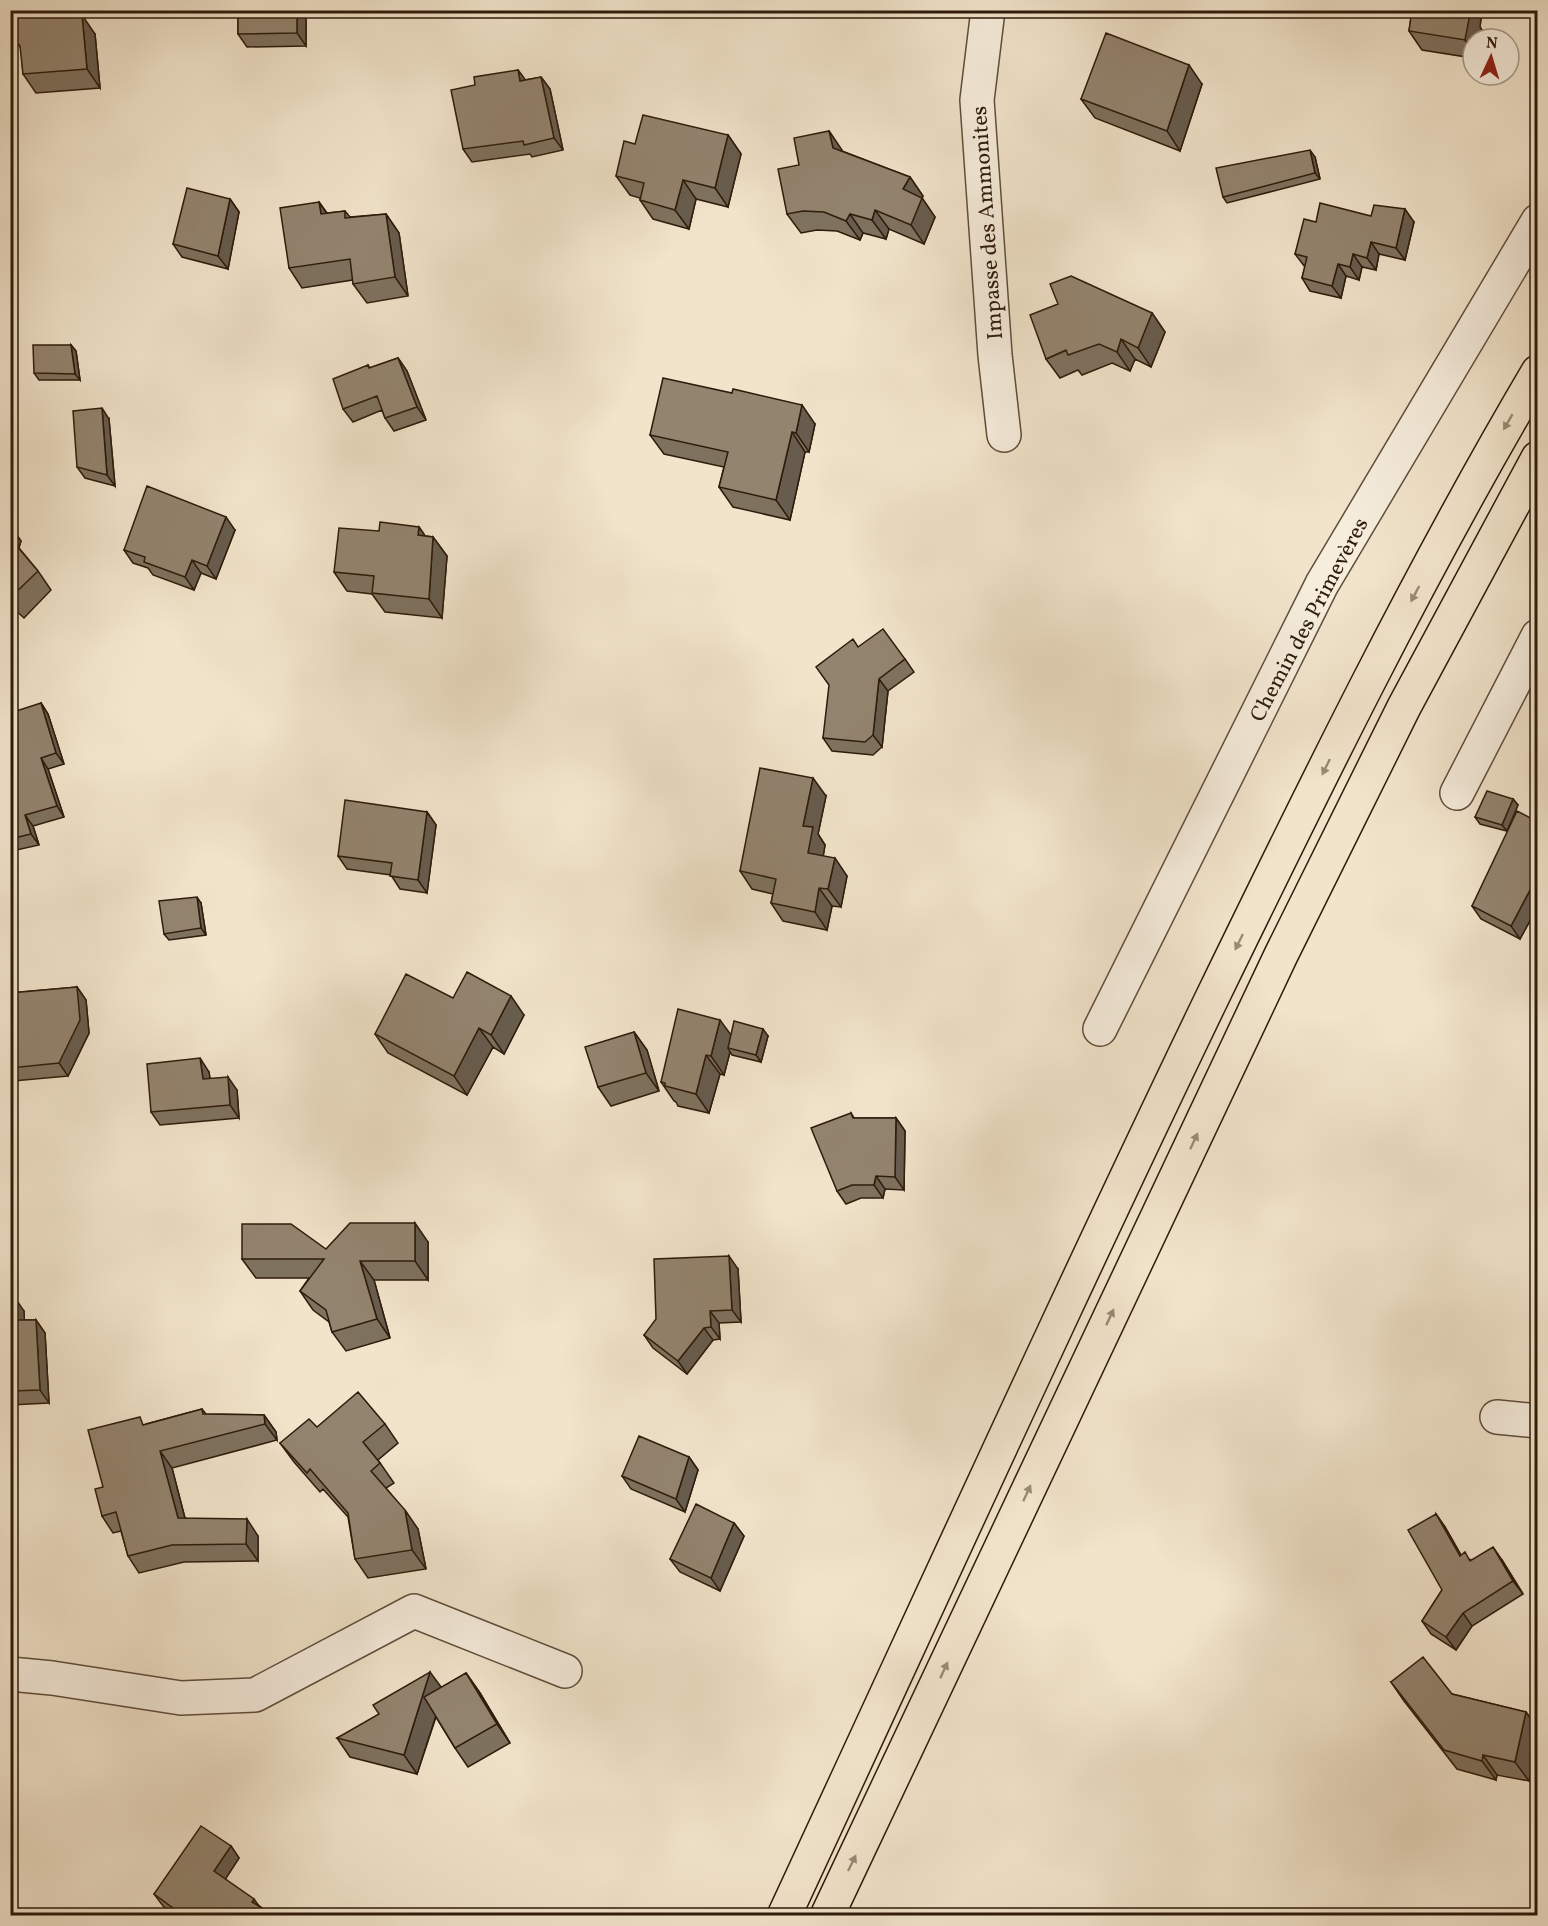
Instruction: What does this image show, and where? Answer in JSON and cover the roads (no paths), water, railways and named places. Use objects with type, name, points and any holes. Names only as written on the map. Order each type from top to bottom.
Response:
[{"type":"main road","points":[[784,1916],[1118,1193],[1237,946],[1361,695],[1492,450],[1538,372]]},
{"type":"main road","points":[[827,1916],[1281,955],[1404,707],[1538,458]]},
{"type":"street","name":"Impasse des Ammonites","points":[[988,10],[977,100],[995,355],[1004,435]]},
{"type":"street","name":"Chemin des Primevères","points":[[1100,1029],[1322,584],[1538,221]]},
{"type":"street","points":[[1457,793],[1538,636]]},
{"type":"street","points":[[1497,1417],[1538,1421]]},
{"type":"street","points":[[10,1674],[52,1678],[181,1698],[255,1695],[414,1611],[565,1671]]}]
